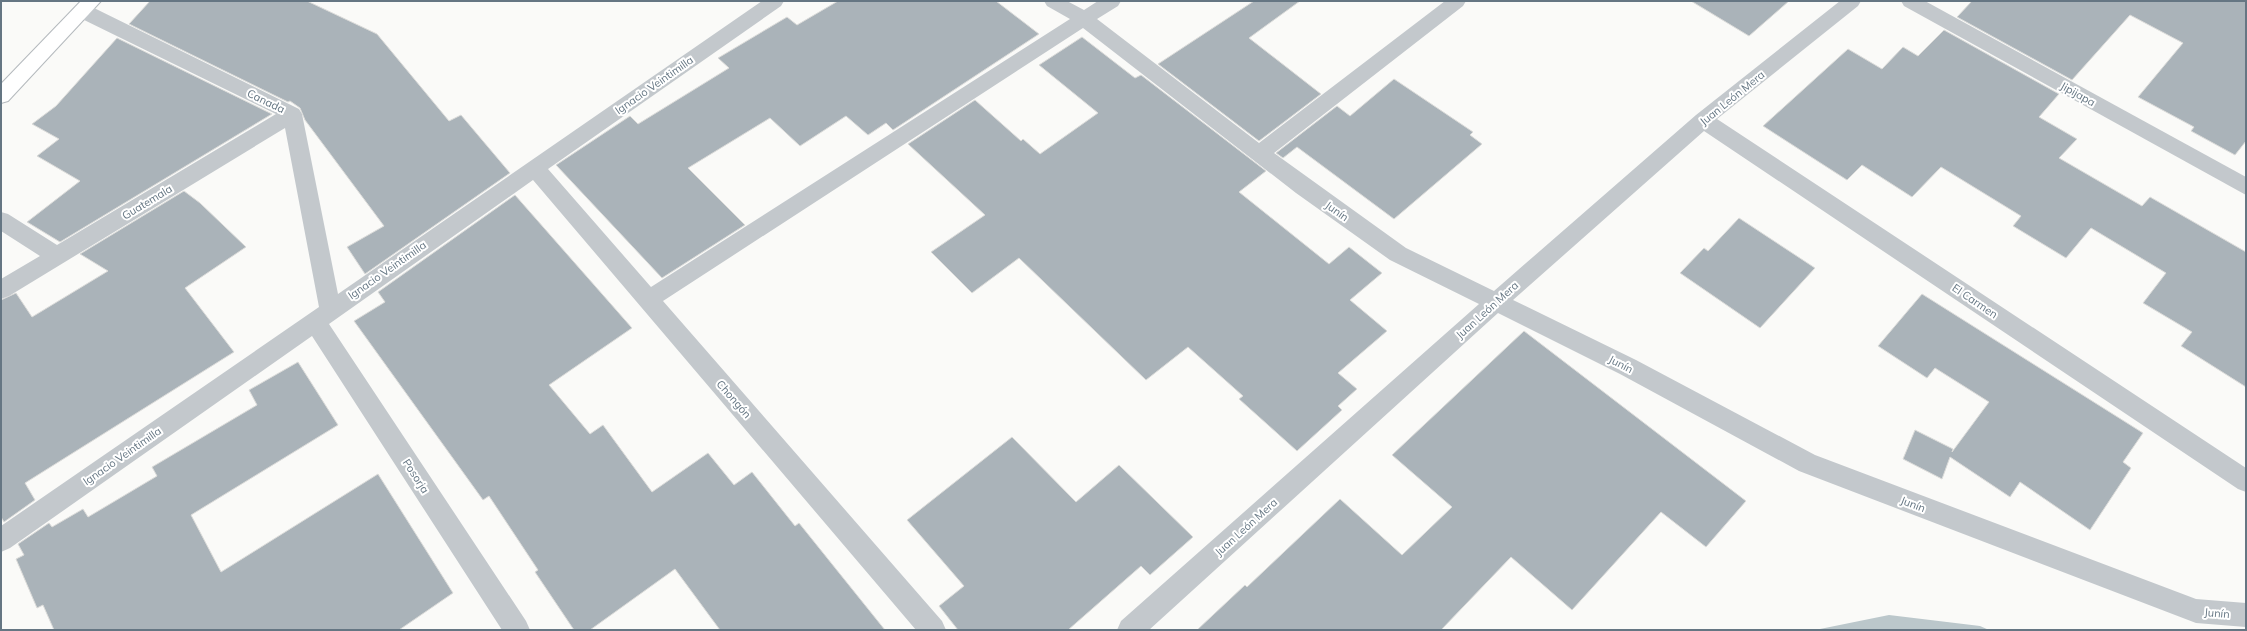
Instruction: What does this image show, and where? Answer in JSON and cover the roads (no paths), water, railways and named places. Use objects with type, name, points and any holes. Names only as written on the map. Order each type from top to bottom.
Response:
[{"type":"highway","points":[[1,96],[87,6]]},
{"type":"street","name":"Ignacio Veintimilla","points":[[1,540],[775,1]]},
{"type":"street","name":"Junín","points":[[1053,1],[1084,19],[1260,153],[1303,188],[1398,254],[1628,367],[1807,463],[2196,611],[2246,615]]},
{"type":"street","points":[[648,300],[1112,1]]},
{"type":"street","points":[[1260,153],[1457,1]]},
{"type":"street","name":"Juan León Mera","points":[[1130,630],[1496,302],[1703,120],[1852,1]]},
{"type":"street","name":"Jipijapa","points":[[1910,1],[2246,187]]},
{"type":"street","name":"Canada","points":[[87,6],[292,114],[322,316]]},
{"type":"street","name":"Guatemala","points":[[1,290],[292,114]]},
{"type":"street","name":"El Carmen","points":[[1703,120],[2246,481]]},
{"type":"street","name":"Chongón","points":[[535,168],[933,630]]},
{"type":"street","points":[[1,220],[57,256]]},
{"type":"street","name":"Posorja","points":[[322,316],[517,630]]}]
